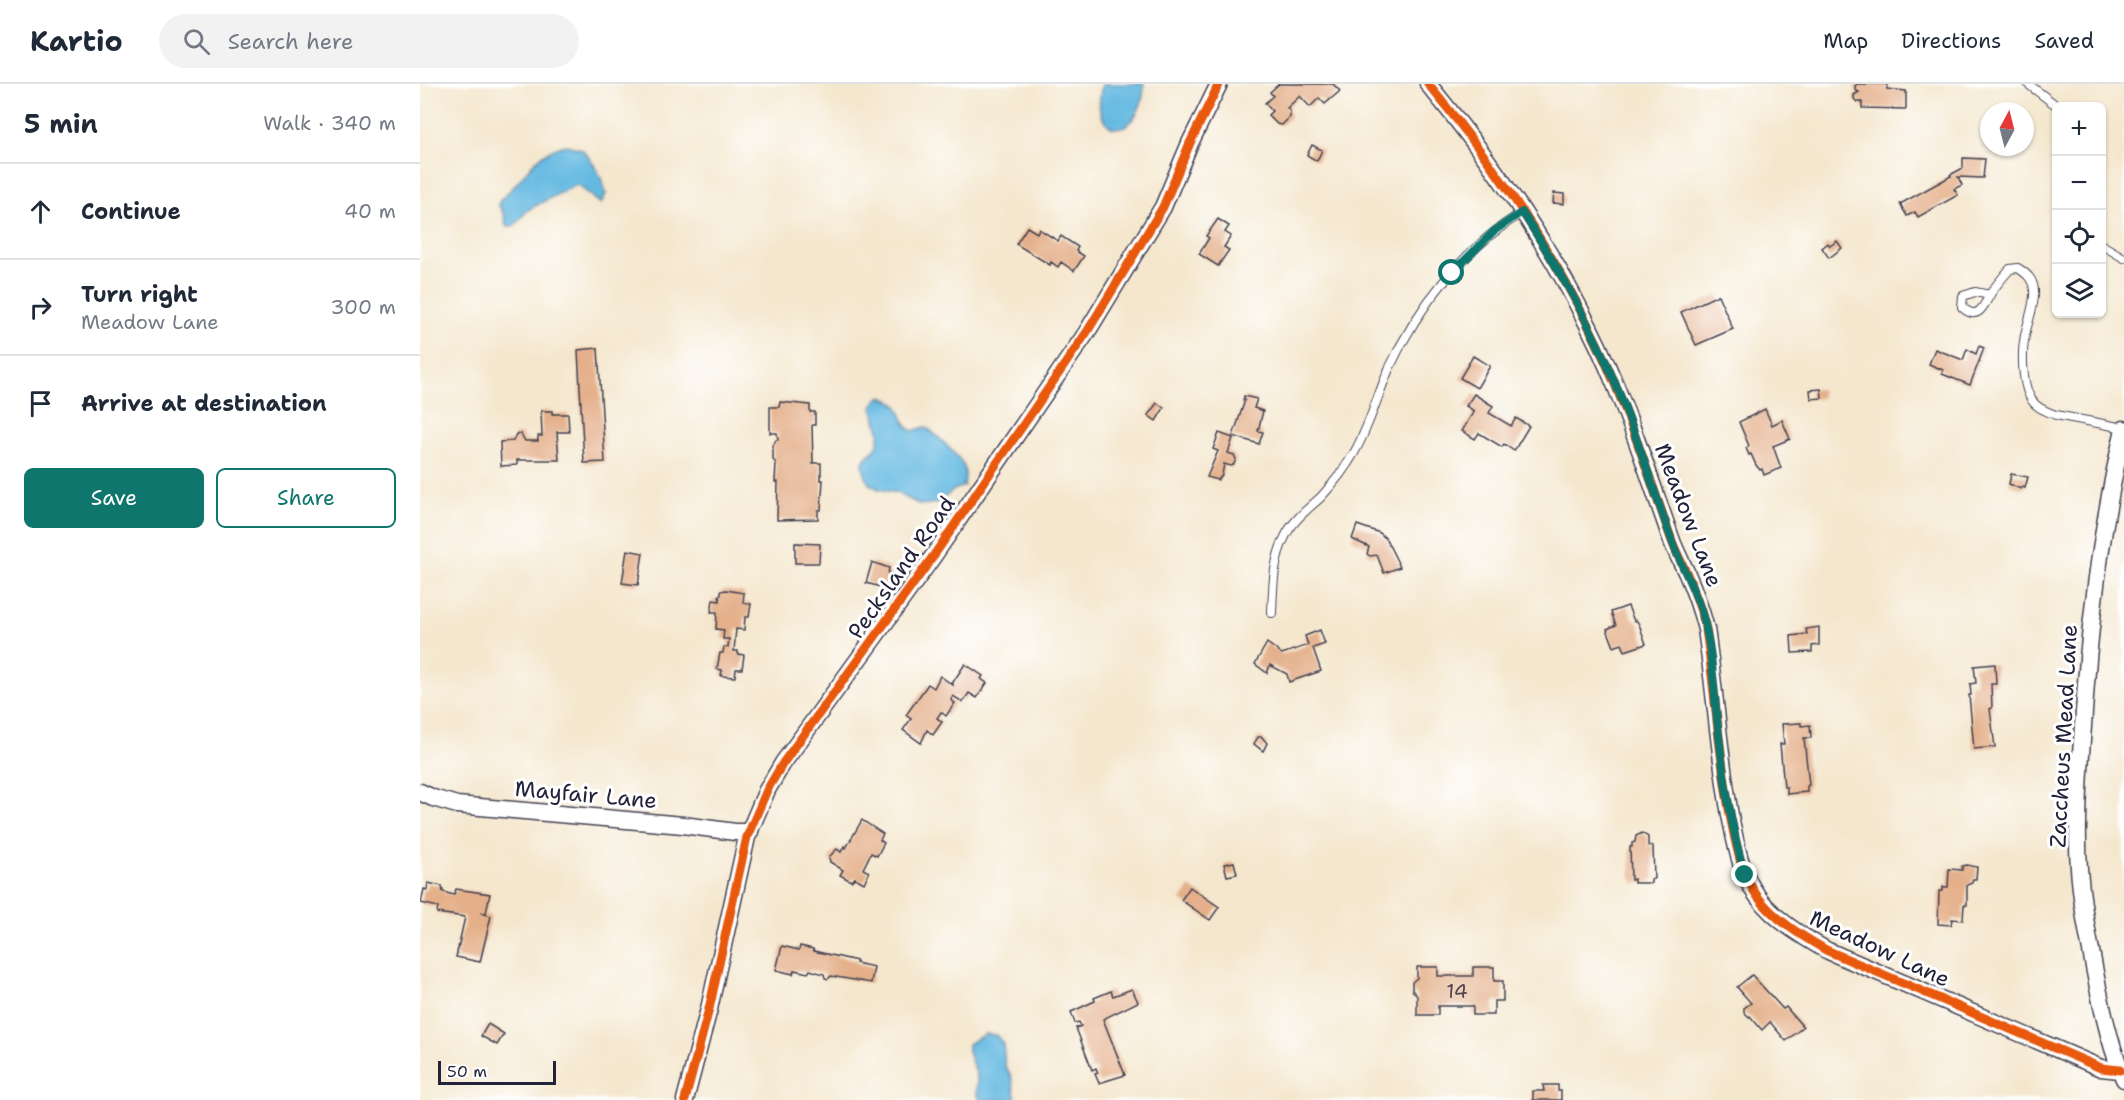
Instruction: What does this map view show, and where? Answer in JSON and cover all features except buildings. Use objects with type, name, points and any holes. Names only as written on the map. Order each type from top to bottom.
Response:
[{"type":"street","name":"Pecksland Road","points":[[685,1100],[709,1009],[747,837],[762,801],[783,763],[932,558],[1087,332],[1163,207],[1190,143],[1219,84]]},
{"type":"street","name":"Meadow Lane","points":[[1428,84],[1472,137],[1561,273],[1594,337],[1621,398],[1673,544],[1700,607],[1706,629],[1725,786],[1735,843],[1745,875],[1759,898],[1794,930],[1826,950],[2101,1068],[2122,1074]]},
{"type":"street","name":"Zaccheus Mead Lane","points":[[2122,1074],[2098,989],[2086,927],[2078,844],[2088,649],[2100,552],[2113,475],[2124,428]]},
{"type":"street","name":"Mayfair Lane","points":[[420,792],[458,805],[750,832]]},
{"type":"lane","points":[[2028,84],[2052,102]]},
{"type":"lane","points":[[1272,613],[1278,555],[1285,536],[1295,522],[1334,482],[1354,454],[1399,349],[1423,309],[1481,242],[1522,212]]},
{"type":"lane","points":[[2106,247],[2124,258]]},
{"type":"lane","points":[[1990,295],[2010,269],[2018,268],[2031,279],[2034,299],[2025,334],[2024,371],[2030,397],[2034,403],[2056,415],[2124,428]]},
{"type":"water","points":[[1102,84],[1144,84],[1139,108],[1125,127],[1113,128],[1103,119],[1099,103]]},
{"type":"water","points":[[566,145],[582,149],[594,164],[606,194],[601,204],[578,185],[530,209],[518,222],[506,226],[504,214],[498,204],[500,201],[536,161],[556,148]]},
{"type":"water","points":[[881,397],[899,408],[907,427],[912,431],[925,427],[953,452],[964,467],[964,486],[954,490],[937,503],[920,505],[897,493],[869,484],[863,465],[866,457],[874,451],[879,439],[872,406]]},
{"type":"water","points":[[985,1034],[996,1035],[1003,1044],[1005,1066],[1011,1075],[1016,1100],[985,1100],[977,1097],[977,1076],[968,1052],[968,1044]]},
{"type":"cycle path","points":[[685,1100],[709,1009],[747,837],[767,790],[783,763],[932,558],[1087,332],[1163,207],[1190,143],[1219,84]]},
{"type":"cycle path","points":[[1428,84],[1495,170],[1535,230],[1571,293],[1601,351],[1612,378],[1672,541],[1693,588],[1706,629],[1730,815],[1743,868],[1758,897],[1781,920],[1826,950],[2101,1068],[2120,1070]]},
{"type":"route","points":[[1452,273],[1481,242],[1522,212],[1561,273],[1589,327],[1621,398],[1673,544],[1700,607],[1711,661],[1725,786],[1735,843],[1745,875]]}]
